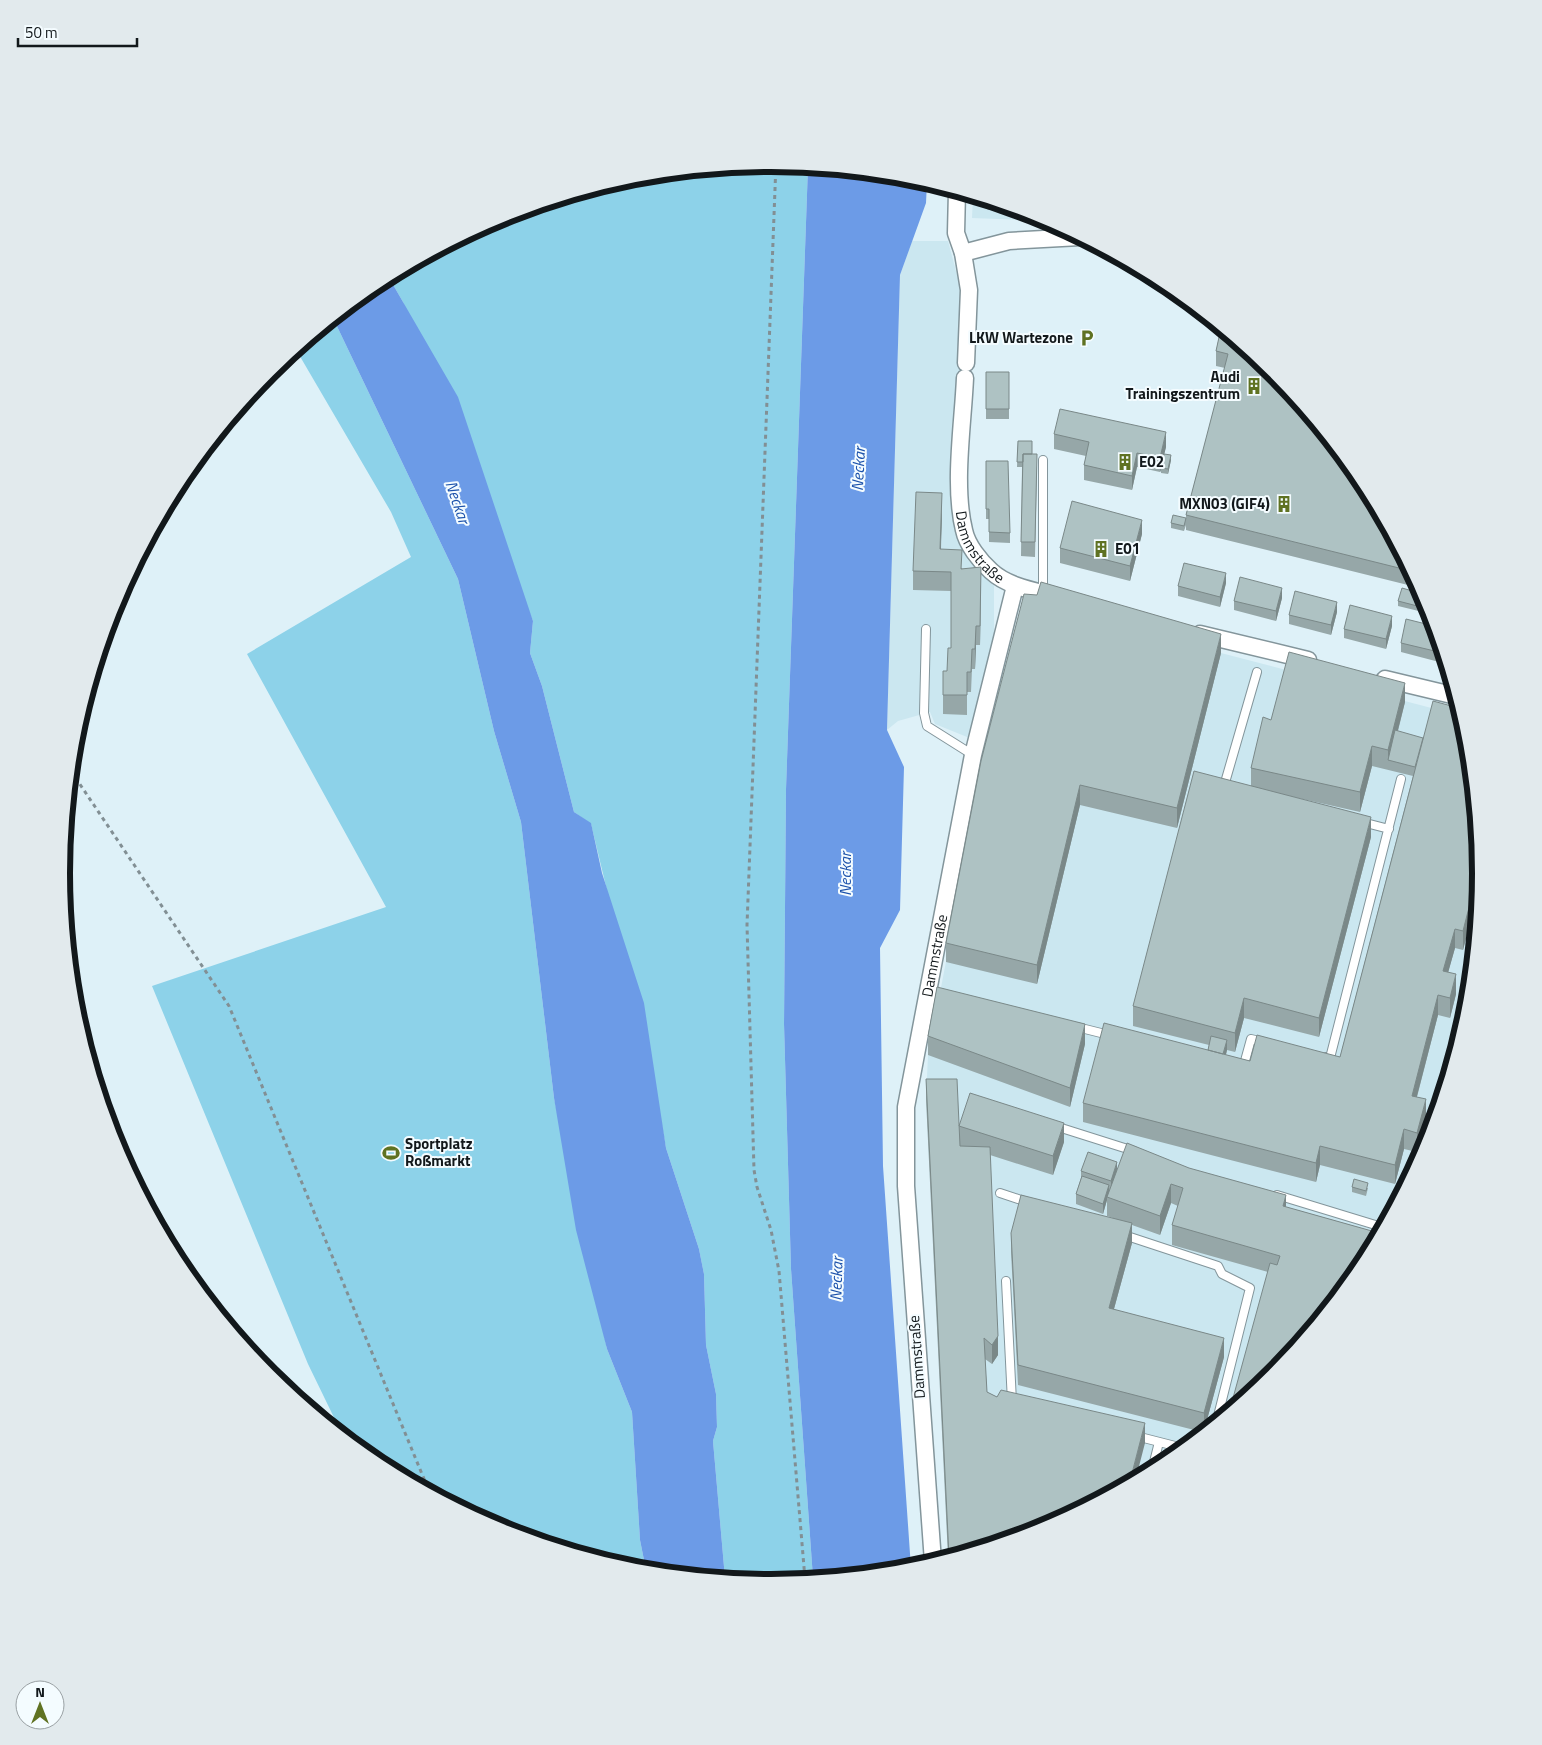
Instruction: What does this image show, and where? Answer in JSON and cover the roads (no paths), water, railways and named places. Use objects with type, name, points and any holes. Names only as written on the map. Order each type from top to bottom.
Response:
[{"type":"street","name":"Dammstraße","points":[[932,1554],[906,1176],[906,1107],[933,991],[973,755],[1015,586],[992,572],[974,551],[964,532],[959,497],[969,290],[956,233],[957,197]]},
{"type":"street","points":[[962,254],[1009,240],[1065,237]]},
{"type":"street","points":[[1015,586],[1075,602]]},
{"type":"street","points":[[1187,631],[1322,663]]},
{"type":"street","points":[[1369,675],[1449,694]]},
{"type":"lane","points":[[1042,593],[1043,460]]},
{"type":"lane","points":[[926,629],[924,713],[927,726],[973,755]]},
{"type":"lane","points":[[1234,789],[1224,786],[1257,672]]},
{"type":"lane","points":[[1321,1056],[1330,1058],[1401,779]]},
{"type":"lane","points":[[1350,819],[1389,829]]},
{"type":"lane","points":[[1072,1026],[1120,1038]]},
{"type":"lane","points":[[1233,1067],[1243,1069],[1251,1039],[1268,1043]]},
{"type":"lane","points":[[1046,1123],[1139,1152]]},
{"type":"lane","points":[[1000,1193],[1038,1206]]},
{"type":"lane","points":[[1270,1193],[1377,1225]]},
{"type":"lane","points":[[1114,1231],[1218,1266],[1222,1274],[1250,1288],[1219,1411]]},
{"type":"lane","points":[[1006,1282],[1011,1402],[1021,1405]]},
{"type":"lane","points":[[1131,1435],[1174,1446]]},
{"type":"lane","points":[[1155,1458],[1159,1442]]},
{"type":"water","name":"Neckar","points":[[808,173],[817,173],[862,177],[927,189],[926,203],[900,275],[887,730],[904,767],[900,910],[880,948],[883,1166],[910,1559],[862,1568],[813,1572],[791,1269],[784,1024],[786,789]]},
{"type":"water","name":"Neckar","points":[[392,283],[458,397],[533,621],[530,653],[542,686],[574,812],[591,823],[602,873],[644,1003],[666,1148],[699,1249],[704,1274],[706,1345],[716,1394],[717,1427],[713,1441],[724,1572],[680,1568],[644,1562],[640,1540],[632,1412],[607,1349],[576,1230],[554,1098],[521,822],[494,731],[458,579],[335,323]]},
{"type":"place","name":"LKW Wartezone","points":[[1087,338]]},
{"type":"place","name":"Audi Trainingszentrum","points":[[1254,386]]},
{"type":"place","name":"E02","points":[[1125,462]]},
{"type":"place","name":"MXN03 (GIF4)","points":[[1284,504]]},
{"type":"place","name":"E01","points":[[1101,549]]},
{"type":"place","name":"Sportplatz Roßmarkt","points":[[391,1153]]}]
